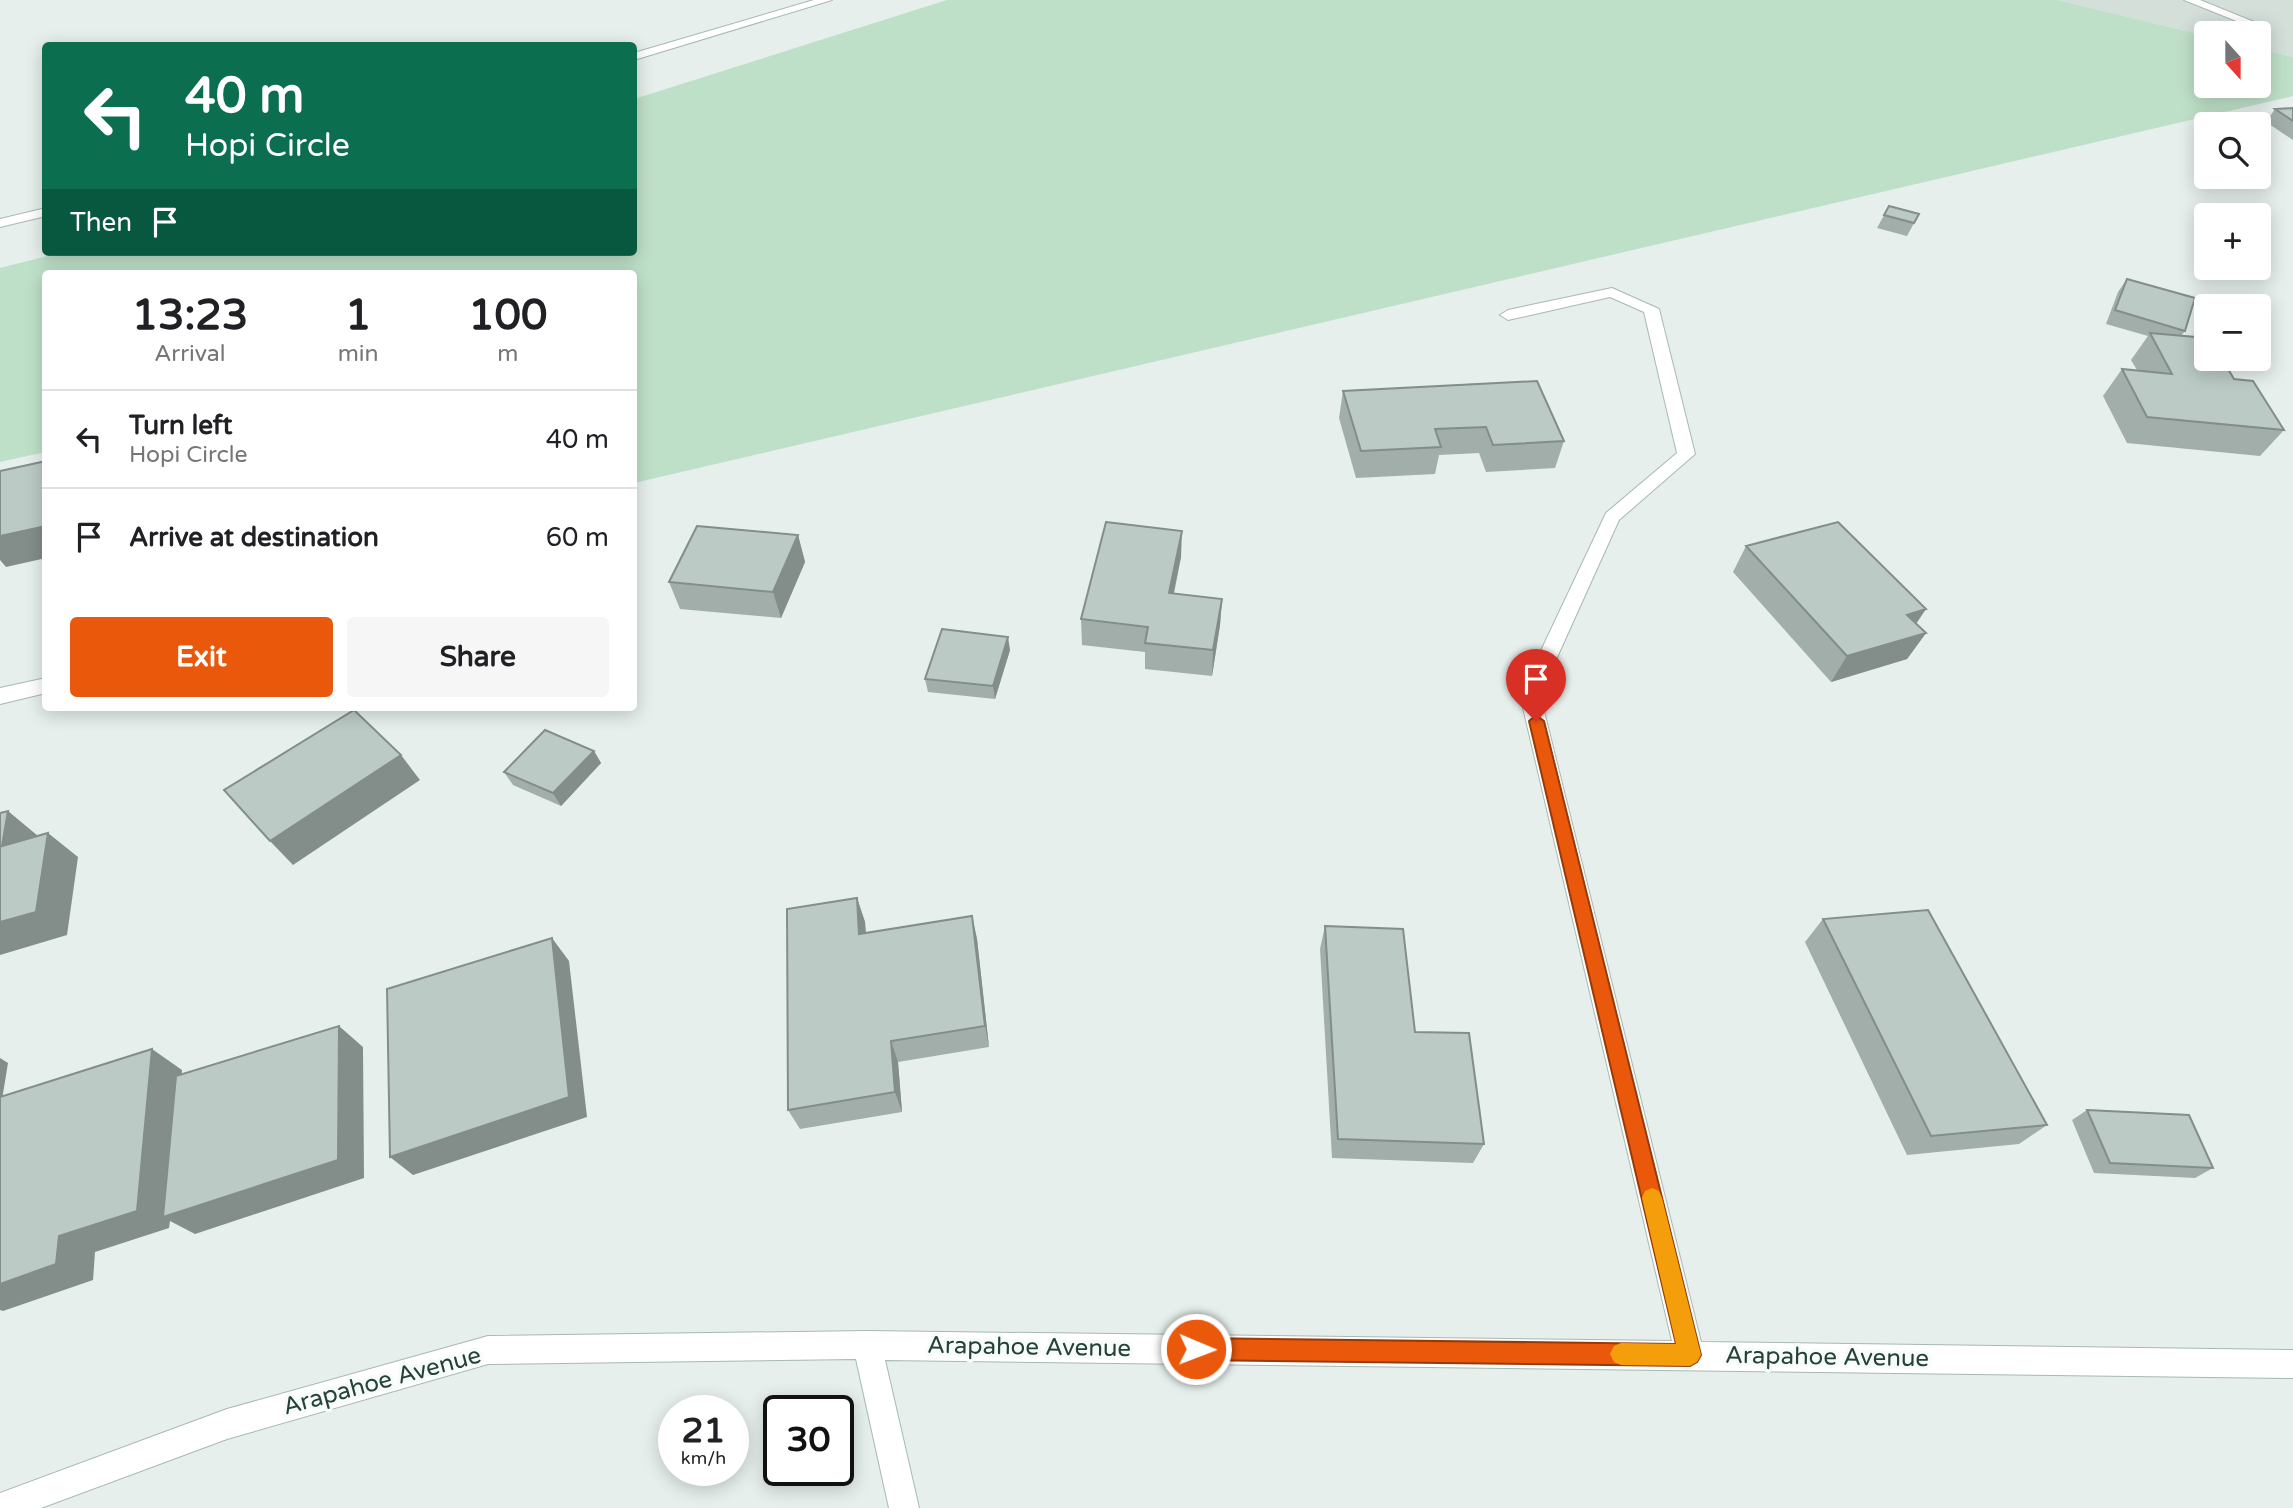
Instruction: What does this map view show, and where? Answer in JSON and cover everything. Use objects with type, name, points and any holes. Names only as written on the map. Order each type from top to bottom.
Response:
[{"type":"street","points":[[637,56],[826,0]]},
{"type":"street","points":[[2190,0],[2243,21]]},
{"type":"street","points":[[0,223],[42,213]]},
{"type":"street","points":[[1508,316],[1612,292],[1651,309],[1686,454],[1612,517],[1530,695],[1690,1355]]},
{"type":"street","points":[[0,696],[42,686]]},
{"type":"street","points":[[867,1345],[904,1508]]},
{"type":"street","name":"Arapahoe Avenue","points":[[0,1508],[227,1424],[488,1350],[867,1345],[2293,1364]]},
{"type":"shaded area","points":[[2057,0],[2293,0],[2293,57],[2272,52],[2272,21],[2194,21],[2194,33]]},
{"type":"green space","points":[[947,0],[2057,0],[2194,33],[2194,98],[2272,98],[2272,52],[2293,57],[2293,96],[2224,112],[2194,112],[2194,119],[637,482],[637,270],[42,270],[42,453],[0,462],[0,268],[47,256],[637,256],[637,98]]},
{"type":"building","points":[[2293,108],[2293,121],[2275,109]]},
{"type":"building","points":[[1889,206],[1919,214],[1914,223],[1884,215]]},
{"type":"building","points":[[2127,279],[2194,298],[2185,331],[2115,310]]},
{"type":"building","points":[[2150,333],[2194,337],[2194,371],[2229,371],[2234,379],[2253,381],[2284,430],[2147,417],[2122,369],[2172,374]]},
{"type":"building","points":[[1537,381],[1564,441],[1493,445],[1486,427],[1435,429],[1441,447],[1361,451],[1343,391]]},
{"type":"building","points":[[42,462],[42,527],[0,536],[0,471]]},
{"type":"building","points":[[1106,522],[1182,531],[1169,593],[1222,599],[1213,650],[1145,643],[1148,627],[1081,619]]},
{"type":"building","points":[[1838,522],[1926,609],[1907,615],[1926,633],[1847,656],[1746,546]]},
{"type":"building","points":[[697,526],[798,535],[773,592],[669,582]]},
{"type":"building","points":[[942,629],[1008,637],[993,686],[925,679]]},
{"type":"building","points":[[352,711],[401,755],[270,841],[224,790]]},
{"type":"building","points":[[545,730],[594,751],[553,793],[504,772]]},
{"type":"building","points":[[8,811],[2,846],[48,833],[36,912],[0,922],[0,813]]},
{"type":"building","points":[[857,898],[859,934],[972,916],[985,1026],[891,1041],[895,1092],[788,1110],[787,909]]},
{"type":"building","points":[[1928,910],[2047,1125],[1931,1136],[1823,919]]},
{"type":"building","points":[[1325,926],[1403,929],[1415,1032],[1469,1033],[1484,1144],[1338,1139]]},
{"type":"building","points":[[552,938],[569,1097],[390,1157],[387,989]]},
{"type":"building","points":[[339,1026],[338,1160],[163,1217],[176,1076]]},
{"type":"building","points":[[152,1049],[137,1211],[59,1236],[56,1264],[0,1284],[0,1097]]},
{"type":"building","points":[[2087,1110],[2189,1115],[2213,1168],[2110,1163]]},
{"type":"slow traffic","points":[[1621,1354],[1690,1355],[1652,1198]]},
{"type":"route","points":[[1196,1349],[1690,1355],[1536,721]]}]
